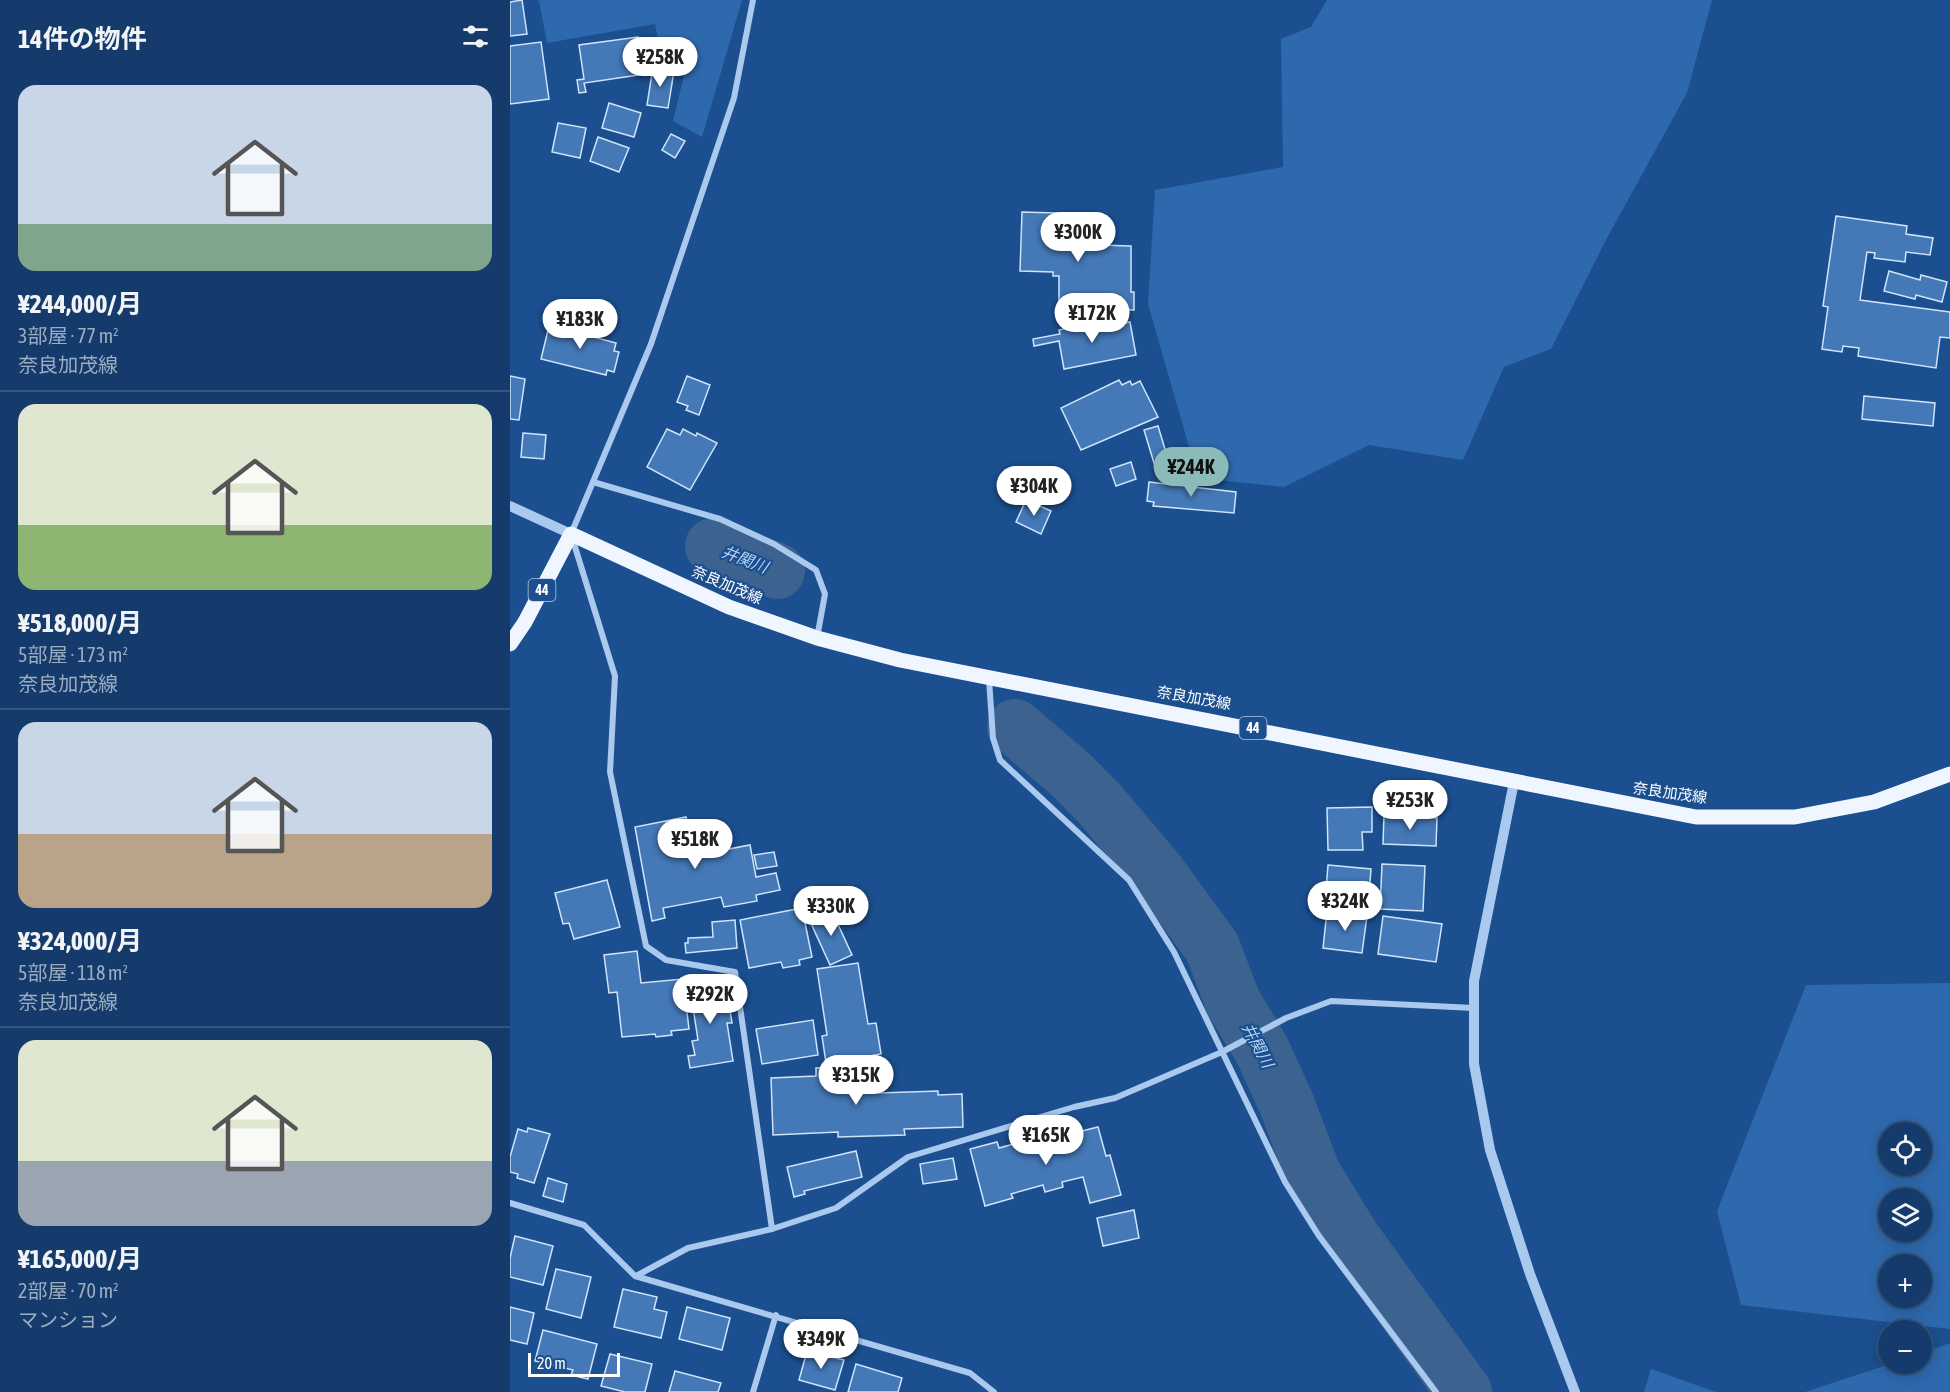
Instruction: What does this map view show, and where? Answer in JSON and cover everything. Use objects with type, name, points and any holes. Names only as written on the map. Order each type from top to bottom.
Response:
[{"type":"main road","name":"奈良加茂線","points":[[571,534],[729,607],[818,638],[900,660],[988,679],[1237,724],[1514,782],[1696,817],[1795,817],[1874,802],[1950,774]]},
{"type":"main road","name":"44","points":[[510,644],[525,622],[571,534]]},
{"type":"street","points":[[753,0],[734,98],[651,344],[571,534],[615,676],[610,772],[646,946],[666,960],[735,972],[772,1229]]},
{"type":"street","points":[[593,482],[720,519],[774,544],[816,570],[825,594],[818,638]]},
{"type":"street","points":[[510,506],[571,534]]},
{"type":"street","points":[[988,679],[993,738],[999,760],[1129,880],[1174,952],[1285,1182],[1319,1236],[1436,1392]]},
{"type":"street","points":[[1514,782],[1476,970],[1474,1064],[1490,1150],[1530,1274],[1575,1392]]},
{"type":"street","points":[[635,1276],[688,1248],[772,1229],[836,1208],[908,1157],[1074,1107],[1115,1098],[1222,1052],[1273,1025],[1331,1001],[1474,1008]]},
{"type":"street","points":[[510,1203],[584,1225],[635,1276],[970,1373],[994,1392]]},
{"type":"street","points":[[753,1392],[776,1315]]},
{"type":"shaded area","points":[[536,0],[742,0],[702,137],[673,121],[686,67],[663,64],[655,24],[547,43],[539,1]]},
{"type":"shaded area","points":[[1327,0],[1712,0],[1687,93],[1607,238],[1551,349],[1504,367],[1463,460],[1369,445],[1284,487],[1198,478],[1148,304],[1155,190],[1283,167],[1281,39],[1311,27]]},
{"type":"shaded area","points":[[1950,983],[1950,1329],[1932,1327],[1932,1320],[1878,1321],[1741,1305],[1717,1211],[1806,985]]},
{"type":"shaded area","points":[[1950,1343],[1950,1392],[1805,1392],[1878,1368],[1878,1374],[1932,1374],[1932,1349]]},
{"type":"shaded area","points":[[1651,1369],[1716,1392],[1644,1392]]},
{"type":"building","points":[[522,0],[527,34],[510,36],[510,2]]},
{"type":"building","points":[[638,37],[640,45],[646,44],[650,69],[645,70],[645,74],[584,83],[586,92],[579,93],[577,80],[584,79],[579,45]]},
{"type":"building","points":[[541,42],[549,99],[510,104],[510,46]]},
{"type":"building","points":[[653,67],[674,71],[668,108],[647,105]]},
{"type":"building","points":[[609,103],[641,113],[634,137],[602,128]]},
{"type":"building","points":[[558,123],[586,128],[580,158],[552,152]]},
{"type":"building","points":[[671,134],[685,141],[675,158],[662,150]]},
{"type":"building","points":[[598,137],[629,148],[619,172],[590,161]]},
{"type":"building","points":[[1022,212],[1056,213],[1056,233],[1100,234],[1099,245],[1131,246],[1131,292],[1134,292],[1134,310],[1095,309],[1096,302],[1059,301],[1059,276],[1053,276],[1053,272],[1020,271]]},
{"type":"building","points":[[1836,216],[1907,226],[1906,234],[1933,238],[1930,255],[1906,252],[1905,262],[1874,258],[1875,253],[1867,252],[1860,300],[1950,312],[1950,338],[1940,337],[1936,368],[1858,356],[1859,348],[1843,346],[1842,352],[1822,349],[1828,307],[1823,306]]},
{"type":"building","points":[[1889,271],[1920,280],[1921,275],[1947,282],[1942,302],[1916,295],[1915,299],[1884,291]]},
{"type":"building","points":[[568,322],[584,326],[582,334],[616,343],[614,351],[619,352],[614,372],[607,370],[606,375],[541,359],[549,326],[566,331]]},
{"type":"building","points":[[1130,322],[1136,355],[1064,369],[1059,341],[1034,346],[1033,339],[1060,334],[1059,330],[1086,324],[1087,330]]},
{"type":"building","points":[[510,376],[525,379],[519,420],[510,419]]},
{"type":"building","points":[[687,376],[710,385],[699,415],[686,410],[688,406],[677,402]]},
{"type":"building","points":[[1119,380],[1122,385],[1130,381],[1132,385],[1140,381],[1158,417],[1081,450],[1061,408]]},
{"type":"building","points":[[1864,396],[1935,403],[1933,426],[1862,419]]},
{"type":"building","points":[[1158,426],[1171,469],[1157,473],[1144,430]]},
{"type":"building","points":[[667,429],[680,435],[683,429],[717,443],[690,490],[647,467]]},
{"type":"building","points":[[523,433],[546,435],[544,459],[521,457]]},
{"type":"building","points":[[1131,462],[1136,479],[1116,486],[1110,469]]},
{"type":"building","points":[[1149,482],[1236,492],[1234,513],[1153,506],[1154,502],[1147,501]]},
{"type":"building","points":[[1026,500],[1051,511],[1041,534],[1016,522]]},
{"type":"building","points":[[1372,807],[1372,832],[1362,832],[1363,850],[1328,850],[1327,808]]},
{"type":"building","points":[[1384,815],[1437,818],[1436,846],[1383,844]]},
{"type":"building","points":[[686,817],[691,841],[680,843],[681,851],[712,845],[713,852],[750,845],[756,877],[776,873],[780,890],[756,895],[757,901],[724,907],[721,897],[663,908],[665,918],[652,921],[635,827]]},
{"type":"building","points":[[774,852],[777,866],[757,869],[754,855]]},
{"type":"building","points":[[1382,864],[1425,866],[1423,911],[1380,909]]},
{"type":"building","points":[[1328,865],[1371,869],[1368,907],[1325,903]]},
{"type":"building","points":[[607,880],[620,927],[574,939],[569,923],[563,924],[555,893]]},
{"type":"building","points":[[802,908],[812,957],[799,960],[800,965],[783,968],[781,962],[749,968],[740,920]]},
{"type":"building","points":[[831,909],[852,955],[830,965],[809,919]]},
{"type":"building","points":[[1327,911],[1367,916],[1362,953],[1323,948]]},
{"type":"building","points":[[1383,916],[1442,924],[1436,962],[1378,954]]},
{"type":"building","points":[[735,920],[737,948],[686,953],[685,943],[688,943],[688,938],[713,937],[712,922]]},
{"type":"building","points":[[637,951],[641,983],[683,979],[689,1029],[671,1031],[672,1035],[656,1037],[655,1034],[622,1037],[617,992],[609,993],[604,955]]},
{"type":"building","points":[[858,963],[868,1024],[876,1023],[881,1054],[826,1063],[822,1036],[827,1035],[817,969]]},
{"type":"building","points":[[710,979],[711,986],[719,985],[721,999],[728,998],[732,1023],[727,1023],[733,1061],[690,1068],[688,1056],[695,1055],[692,1041],[698,1040],[689,982]]},
{"type":"building","points":[[813,1020],[818,1055],[762,1064],[756,1029]]},
{"type":"building","points":[[858,1067],[858,1077],[878,1076],[879,1093],[938,1091],[938,1095],[962,1094],[963,1127],[904,1129],[905,1135],[838,1137],[838,1132],[773,1135],[771,1078],[816,1076],[816,1068]]},
{"type":"building","points":[[1098,1127],[1106,1156],[1110,1155],[1121,1195],[1090,1203],[1083,1177],[1062,1182],[1063,1187],[1045,1192],[1043,1185],[1011,1194],[1013,1198],[985,1206],[970,1149],[997,1142],[999,1148],[1069,1129],[1070,1134]]},
{"type":"building","points":[[528,1128],[550,1134],[534,1183],[517,1178],[518,1174],[510,1172],[510,1157],[518,1129],[527,1132]]},
{"type":"building","points":[[856,1151],[862,1177],[804,1191],[805,1194],[794,1197],[787,1167]]},
{"type":"building","points":[[953,1158],[957,1179],[923,1184],[920,1164]]},
{"type":"building","points":[[548,1178],[567,1184],[563,1202],[543,1196]]},
{"type":"building","points":[[1134,1210],[1139,1238],[1103,1246],[1097,1218]]},
{"type":"building","points":[[515,1236],[553,1246],[543,1285],[510,1277],[510,1258]]},
{"type":"building","points":[[556,1269],[591,1277],[581,1318],[546,1309]]},
{"type":"building","points":[[623,1289],[657,1297],[654,1309],[667,1312],[661,1338],[614,1327]]},
{"type":"building","points":[[510,1307],[534,1313],[527,1344],[510,1340]]},
{"type":"building","points":[[687,1307],[730,1318],[722,1350],[679,1339]]},
{"type":"building","points":[[543,1330],[597,1344],[588,1379],[571,1375],[573,1370],[535,1361]]},
{"type":"building","points":[[807,1351],[844,1360],[835,1390],[799,1380]]},
{"type":"building","points":[[610,1354],[652,1364],[645,1392],[625,1392],[601,1386]]},
{"type":"building","points":[[856,1364],[902,1378],[898,1392],[848,1392]]},
{"type":"building","points":[[675,1371],[721,1383],[718,1392],[669,1392]]},
{"type":"waterway","name":"井関川","points":[[713,546],[777,571]]},
{"type":"waterway","name":"井関川","points":[[1015,727],[1069,773],[1099,803],[1158,873],[1212,947],[1233,1002],[1262,1050],[1287,1105],[1313,1174],[1353,1239],[1464,1392]]}]
